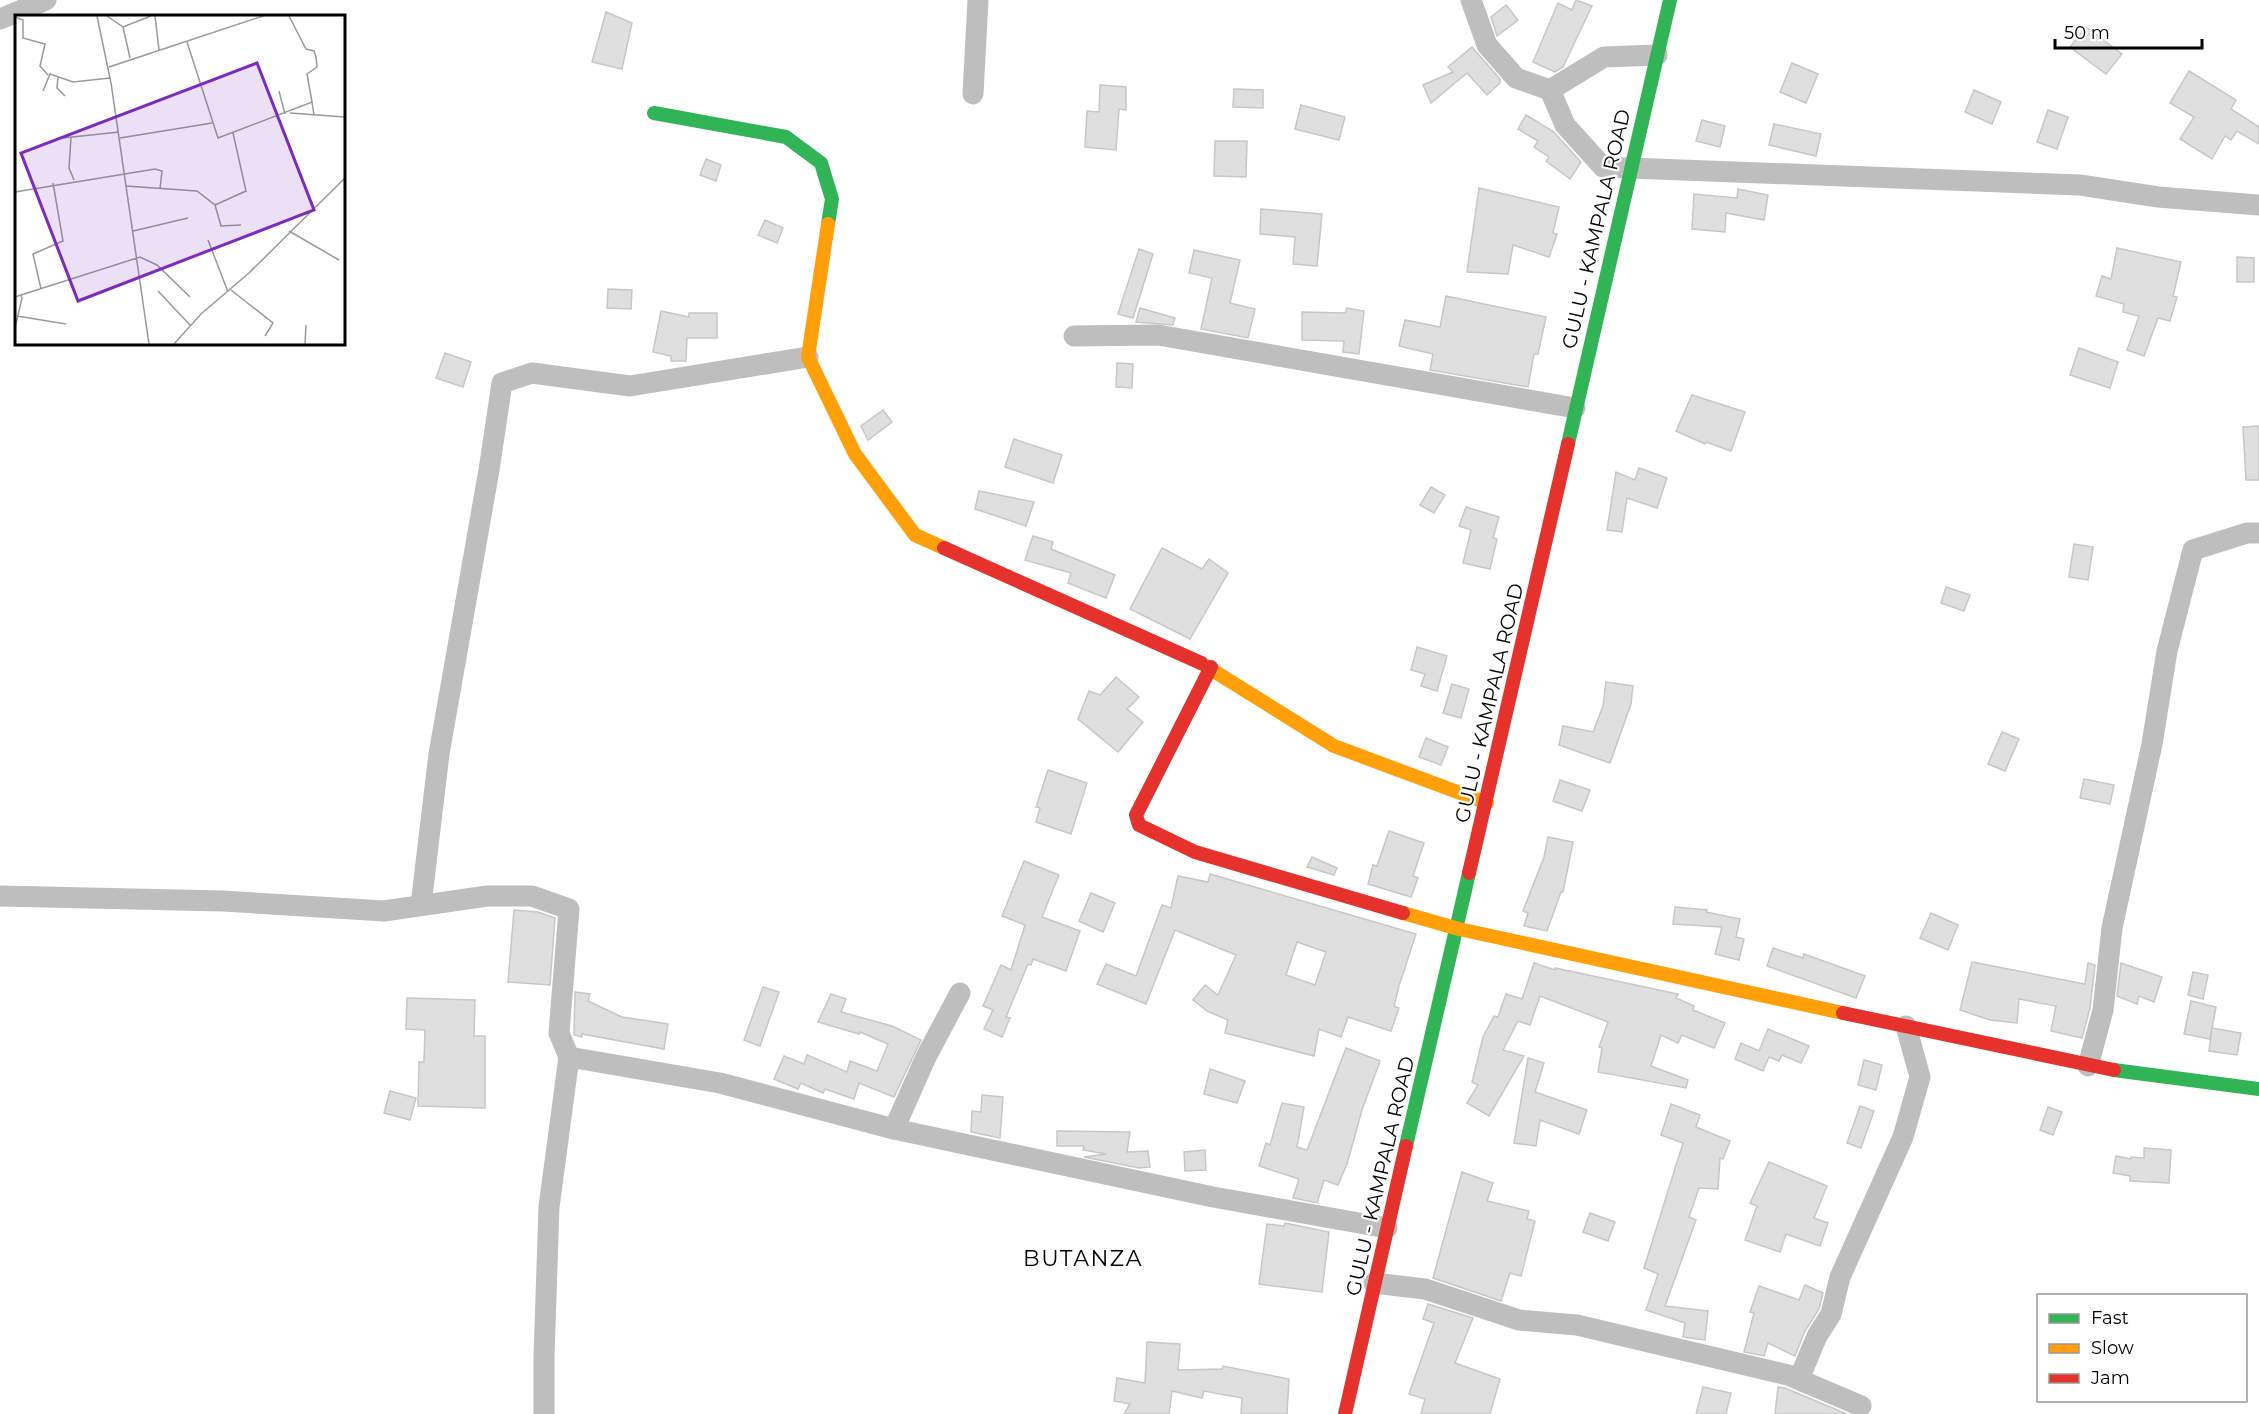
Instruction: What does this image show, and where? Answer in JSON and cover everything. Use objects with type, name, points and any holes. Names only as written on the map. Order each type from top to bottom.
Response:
[{"type":"street","points":[[0,19],[46,0]]},
{"type":"street","points":[[973,94],[978,0]]},
{"type":"street","points":[[1472,0],[1486,45],[1516,78],[1550,90],[1565,124],[1603,167],[2080,185],[2158,197],[2259,206]]},
{"type":"street","name":"GULU - KAMPALA ROAD","points":[[1345,1414],[1459,929],[1575,408],[1670,0]]},
{"type":"street","points":[[1550,90],[1604,57],[1657,55]]},
{"type":"street","points":[[654,112],[786,137],[821,164],[832,199],[808,357],[855,454],[915,535],[1211,668],[1334,746],[1487,803]]},
{"type":"street","points":[[1074,336],[1158,335],[1575,408]]},
{"type":"street","points":[[421,905],[439,754],[502,383],[532,373],[630,386],[808,357]]},
{"type":"street","points":[[2088,1066],[2103,1010],[2112,928],[2152,744],[2167,651],[2193,550],[2247,533],[2259,533]]},
{"type":"street","points":[[1211,668],[1136,815],[1139,825],[1195,852],[1459,929],[2088,1066],[2259,1089]]},
{"type":"street","points":[[0,896],[223,901],[384,911],[488,896],[532,896],[570,909],[559,1033],[569,1057],[549,1207],[544,1414]]},
{"type":"street","points":[[894,1129],[926,1057],[960,993]]},
{"type":"street","points":[[1799,1379],[1817,1336],[1831,1314],[1840,1277],[1903,1137],[1920,1077],[1906,1026]]},
{"type":"street","points":[[569,1057],[720,1083],[894,1129],[1214,1197],[1387,1228]]},
{"type":"street","points":[[1374,1283],[1425,1289],[1519,1320],[1577,1325],[1799,1379],[1861,1406]]},
{"type":"building","points":[[1576,0],[1592,6],[1563,67],[1555,72],[1533,62],[1558,3],[1572,10]]},
{"type":"building","points":[[1506,5],[1518,20],[1497,36],[1491,17]]},
{"type":"building","points":[[606,12],[632,23],[622,69],[592,62]]},
{"type":"building","points":[[2086,27],[2122,54],[2106,74],[2070,47]]},
{"type":"building","points":[[1472,47],[1500,79],[1500,83],[1487,95],[1467,73],[1431,103],[1423,85],[1453,72],[1448,67]]},
{"type":"building","points":[[1792,63],[1818,74],[1806,103],[1780,92]]},
{"type":"building","points":[[2189,71],[2236,100],[2231,109],[2259,127],[2259,144],[2237,131],[2231,140],[2225,136],[2212,159],[2180,139],[2194,117],[2170,103]]},
{"type":"building","points":[[1100,85],[1126,87],[1126,110],[1119,109],[1116,150],[1085,147],[1087,111],[1099,112]]},
{"type":"building","points":[[1234,89],[1263,90],[1263,108],[1233,107]]},
{"type":"building","points":[[1974,90],[2001,102],[1992,124],[1965,112]]},
{"type":"building","points":[[1301,105],[1345,117],[1339,140],[1295,129]]},
{"type":"building","points":[[2048,110],[2068,117],[2057,149],[2037,142]]},
{"type":"building","points":[[1526,115],[1554,132],[1581,162],[1570,179],[1546,161],[1549,157],[1534,147],[1538,141],[1518,129]]},
{"type":"building","points":[[1702,120],[1725,126],[1720,147],[1696,141]]},
{"type":"building","points":[[1774,124],[1821,134],[1816,156],[1769,145]]},
{"type":"building","points":[[1215,141],[1247,141],[1246,177],[1214,176]]},
{"type":"building","points":[[706,159],[721,165],[716,181],[700,175]]},
{"type":"building","points":[[1479,188],[1559,207],[1553,233],[1557,234],[1549,257],[1513,245],[1508,274],[1467,272]]},
{"type":"building","points":[[1738,189],[1768,195],[1764,220],[1726,213],[1725,232],[1692,229],[1694,194],[1737,198]]},
{"type":"building","points":[[1261,209],[1322,214],[1317,266],[1293,264],[1295,237],[1260,234]]},
{"type":"building","points":[[765,220],[783,228],[777,243],[758,235]]},
{"type":"building","points":[[2117,248],[2181,262],[2173,296],[2177,297],[2170,321],[2158,318],[2144,356],[2127,350],[2139,316],[2123,312],[2124,304],[2096,296],[2102,276],[2111,279]]},
{"type":"building","points":[[1139,249],[1153,254],[1133,318],[1118,314]]},
{"type":"building","points":[[1194,250],[1240,260],[1230,303],[1255,309],[1248,338],[1201,329],[1212,278],[1189,273]]},
{"type":"building","points":[[2237,257],[2254,258],[2254,282],[2237,282]]},
{"type":"building","points":[[608,289],[632,290],[631,309],[607,308]]},
{"type":"building","points":[[1446,296],[1546,317],[1538,354],[1534,354],[1528,387],[1430,370],[1433,354],[1399,346],[1405,320],[1440,327]]},
{"type":"building","points":[[1140,308],[1175,318],[1173,325],[1136,322]]},
{"type":"building","points":[[1347,308],[1364,311],[1359,354],[1343,352],[1344,341],[1302,340],[1302,312],[1345,313]]},
{"type":"building","points":[[661,311],[689,317],[689,313],[717,313],[717,338],[687,338],[686,361],[671,361],[671,356],[653,352]]},
{"type":"building","points":[[2079,348],[2118,362],[2110,388],[2070,375]]},
{"type":"building","points":[[445,353],[471,362],[463,387],[436,378]]},
{"type":"building","points":[[1117,363],[1133,364],[1132,388],[1116,387]]},
{"type":"building","points":[[1692,395],[1745,412],[1731,451],[1706,442],[1705,444],[1676,431]]},
{"type":"building","points":[[883,410],[892,422],[868,440],[861,426]]},
{"type":"building","points":[[2259,426],[2259,480],[2246,480],[2243,427]]},
{"type":"building","points":[[1014,439],[1062,455],[1053,483],[1005,467]]},
{"type":"building","points":[[1639,468],[1667,478],[1657,508],[1627,498],[1622,532],[1607,530],[1616,472],[1635,480]]},
{"type":"building","points":[[1431,487],[1445,495],[1434,513],[1420,505]]},
{"type":"building","points":[[979,491],[1034,502],[1026,526],[975,509]]},
{"type":"building","points":[[1466,507],[1499,517],[1493,538],[1497,539],[1490,569],[1463,563],[1471,530],[1459,526]]},
{"type":"building","points":[[1033,536],[1053,542],[1051,549],[1115,575],[1106,598],[1068,583],[1071,573],[1025,560]]},
{"type":"building","points":[[2074,544],[2093,547],[2088,580],[2069,577]]},
{"type":"building","points":[[1162,548],[1202,569],[1209,559],[1228,573],[1190,639],[1130,609]]},
{"type":"building","points":[[1946,587],[1970,595],[1964,611],[1941,603]]},
{"type":"building","points":[[1417,647],[1447,656],[1437,691],[1421,686],[1425,674],[1411,670]]},
{"type":"building","points":[[1116,677],[1139,697],[1127,709],[1143,722],[1118,752],[1078,719],[1089,691],[1100,695]]},
{"type":"building","points":[[1606,682],[1633,686],[1631,704],[1610,763],[1559,745],[1563,726],[1593,732],[1603,706]]},
{"type":"building","points":[[1452,684],[1469,689],[1461,718],[1443,713]]},
{"type":"building","points":[[2002,732],[2019,739],[2005,771],[1988,764]]},
{"type":"building","points":[[1426,738],[1448,747],[1441,765],[1419,757]]},
{"type":"building","points":[[1048,770],[1087,783],[1071,834],[1036,822],[1040,808],[1036,807]]},
{"type":"building","points":[[2084,779],[2114,785],[2110,804],[2080,798]]},
{"type":"building","points":[[1560,780],[1590,790],[1582,811],[1553,801]]},
{"type":"building","points":[[1389,831],[1424,843],[1413,876],[1418,878],[1411,897],[1368,884],[1373,865],[1377,866]]},
{"type":"building","points":[[1548,837],[1573,842],[1563,892],[1561,892],[1547,931],[1524,926],[1528,913],[1523,911],[1544,857]]},
{"type":"building","points":[[1312,857],[1337,868],[1334,875],[1307,867]]},
{"type":"building","points":[[1024,861],[1059,875],[1042,917],[1080,931],[1066,971],[1033,959],[1031,965],[1028,964],[1006,1017],[1010,1018],[1002,1037],[984,1029],[993,1010],[983,1006],[1001,965],[1011,970],[1025,925],[1002,916]]},
{"type":"building","points":[[1210,874],[1416,934],[1399,986],[1394,1006],[1399,1008],[1391,1031],[1348,1017],[1341,1037],[1319,1029],[1314,1056],[1225,1033],[1228,1020],[1207,1011],[1193,1000],[1205,985],[1218,995],[1236,955],[1175,930],[1146,1004],[1097,984],[1106,964],[1136,976],[1162,905],[1171,908],[1178,876],[1208,882]],"holes":[[[1297,942],[1326,952],[1315,985],[1286,975]]]},
{"type":"building","points":[[1091,893],[1115,903],[1103,932],[1079,921]]},
{"type":"building","points":[[1675,907],[1707,910],[1706,912],[1740,919],[1736,937],[1744,939],[1739,960],[1715,954],[1722,927],[1673,924]]},
{"type":"building","points":[[514,910],[538,912],[555,918],[550,985],[508,982]]},
{"type":"building","points":[[1931,913],[1958,925],[1948,950],[1920,938]]},
{"type":"building","points":[[1773,948],[1803,958],[1804,954],[1865,976],[1856,998],[1767,966]]},
{"type":"building","points":[[1972,962],[2085,984],[2088,963],[2095,965],[2090,1008],[2082,1038],[2051,1031],[2056,1006],[2019,999],[2017,1023],[1990,1020],[1960,1010]]},
{"type":"building","points":[[1534,963],[1555,970],[1555,968],[1678,994],[1676,998],[1694,1006],[1693,1010],[1725,1023],[1714,1048],[1682,1035],[1678,1043],[1661,1035],[1651,1066],[1688,1080],[1686,1088],[1598,1072],[1602,1048],[1599,1047],[1608,1022],[1540,996],[1530,1025],[1518,1021],[1503,1050],[1524,1056],[1489,1116],[1467,1103],[1478,1085],[1472,1082],[1483,1037],[1494,1016],[1498,1017],[1506,994],[1522,999]]},
{"type":"building","points":[[2121,963],[2162,977],[2154,1002],[2139,996],[2137,1004],[2117,996]]},
{"type":"building","points":[[2193,972],[2208,975],[2203,999],[2188,995]]},
{"type":"building","points":[[763,987],[779,992],[760,1046],[744,1040]]},
{"type":"building","points":[[575,992],[590,994],[588,1001],[622,1017],[668,1024],[664,1049],[582,1034],[582,1037],[574,1035]]},
{"type":"building","points":[[831,994],[846,999],[841,1012],[892,1026],[921,1040],[894,1097],[859,1083],[854,1099],[825,1089],[823,1093],[801,1083],[798,1089],[774,1079],[784,1056],[804,1064],[807,1055],[847,1072],[850,1061],[877,1071],[888,1044],[860,1032],[859,1034],[818,1022]]},
{"type":"building","points":[[407,998],[475,1000],[474,1036],[485,1036],[485,1108],[418,1106],[419,1062],[424,1062],[425,1030],[406,1029]]},
{"type":"building","points":[[2191,1001],[2216,1007],[2210,1039],[2184,1034]]},
{"type":"building","points":[[2212,1028],[2241,1033],[2237,1055],[2209,1051]]},
{"type":"building","points":[[1768,1029],[1809,1046],[1801,1063],[1782,1055],[1779,1061],[1769,1057],[1763,1071],[1735,1059],[1741,1043],[1759,1051]]},
{"type":"building","points":[[1346,1048],[1380,1061],[1362,1110],[1347,1164],[1338,1185],[1324,1180],[1317,1203],[1293,1198],[1299,1179],[1259,1166],[1266,1143],[1270,1145],[1282,1103],[1304,1107],[1297,1147],[1307,1150]]},
{"type":"building","points":[[1528,1058],[1544,1063],[1535,1092],[1587,1110],[1579,1134],[1540,1120],[1536,1146],[1514,1143]]},
{"type":"building","points":[[1864,1060],[1882,1065],[1876,1090],[1858,1085]]},
{"type":"building","points":[[1210,1069],[1245,1081],[1237,1103],[1204,1094]]},
{"type":"building","points":[[390,1091],[416,1098],[410,1120],[384,1113]]},
{"type":"building","points":[[982,1095],[1003,1097],[1000,1138],[971,1132],[972,1111],[981,1112]]},
{"type":"building","points":[[1671,1104],[1700,1115],[1696,1127],[1730,1141],[1723,1159],[1720,1158],[1718,1189],[1699,1188],[1689,1217],[1696,1220],[1665,1306],[1708,1311],[1705,1340],[1683,1337],[1685,1323],[1646,1310],[1658,1274],[1644,1268],[1683,1143],[1661,1135]]},
{"type":"building","points":[[1860,1106],[1874,1111],[1861,1148],[1847,1143]]},
{"type":"building","points":[[2048,1107],[2062,1112],[2053,1135],[2040,1130]]},
{"type":"building","points":[[1057,1131],[1130,1132],[1127,1152],[1148,1151],[1150,1167],[1139,1168],[1084,1157],[1106,1154],[1083,1150],[1084,1146],[1057,1146]]},
{"type":"building","points":[[2144,1148],[2171,1150],[2169,1183],[2130,1181],[2130,1176],[2113,1173],[2116,1156],[2131,1159],[2131,1157],[2144,1158]]},
{"type":"building","points":[[1205,1150],[1206,1170],[1185,1171],[1184,1152]]},
{"type":"building","points":[[1769,1162],[1827,1186],[1814,1218],[1828,1223],[1820,1246],[1786,1234],[1780,1252],[1745,1240],[1757,1206],[1750,1203]]},
{"type":"building","points":[[1462,1172],[1493,1183],[1487,1201],[1529,1211],[1527,1219],[1535,1221],[1521,1276],[1510,1273],[1501,1301],[1433,1278]]},
{"type":"building","points":[[1590,1213],[1615,1222],[1608,1241],[1583,1232]]},
{"type":"building","points":[[1285,1223],[1329,1232],[1322,1292],[1259,1284],[1267,1224],[1284,1226]]},
{"type":"building","points":[[1805,1285],[1823,1293],[1819,1309],[1805,1331],[1795,1356],[1768,1343],[1764,1356],[1744,1352],[1754,1313],[1750,1312],[1759,1286],[1799,1300]]},
{"type":"building","points":[[1428,1304],[1473,1318],[1455,1363],[1500,1379],[1490,1414],[1421,1414],[1425,1399],[1409,1394],[1434,1323],[1423,1319]]},
{"type":"building","points":[[1147,1342],[1180,1344],[1178,1370],[1222,1369],[1223,1366],[1289,1379],[1287,1414],[1241,1414],[1242,1398],[1204,1391],[1202,1398],[1172,1391],[1169,1414],[1124,1414],[1130,1404],[1114,1401],[1117,1378],[1145,1383]]},
{"type":"building","points":[[1703,1387],[1731,1393],[1726,1414],[1696,1414]]},
{"type":"building","points":[[1778,1387],[1785,1388],[1847,1414],[1775,1414]]},
{"type":"traffic: fast","points":[[1568,444],[1670,0]]},
{"type":"traffic: fast","points":[[654,113],[786,137],[821,163],[832,199],[828,224]]},
{"type":"traffic: fast","points":[[1406,1146],[1469,873]]},
{"type":"traffic: fast","points":[[2114,1070],[2259,1089]]},
{"type":"traffic: slow","points":[[828,224],[808,357],[855,454],[915,535],[944,548]]},
{"type":"traffic: slow","points":[[1201,663],[1334,746],[1487,803]]},
{"type":"traffic: slow","points":[[1403,913],[1459,929],[1843,1013]]},
{"type":"traffic: jam","points":[[1469,873],[1568,444]]},
{"type":"traffic: jam","points":[[944,548],[1201,663]]},
{"type":"traffic: jam","points":[[1211,667],[1136,815],[1139,825],[1195,852],[1403,913]]},
{"type":"traffic: jam","points":[[1843,1013],[2114,1070]]},
{"type":"traffic: jam","points":[[1345,1414],[1406,1146]]},
{"type":"district","name":"BUTANZA","points":[[1083,1258]]}]
